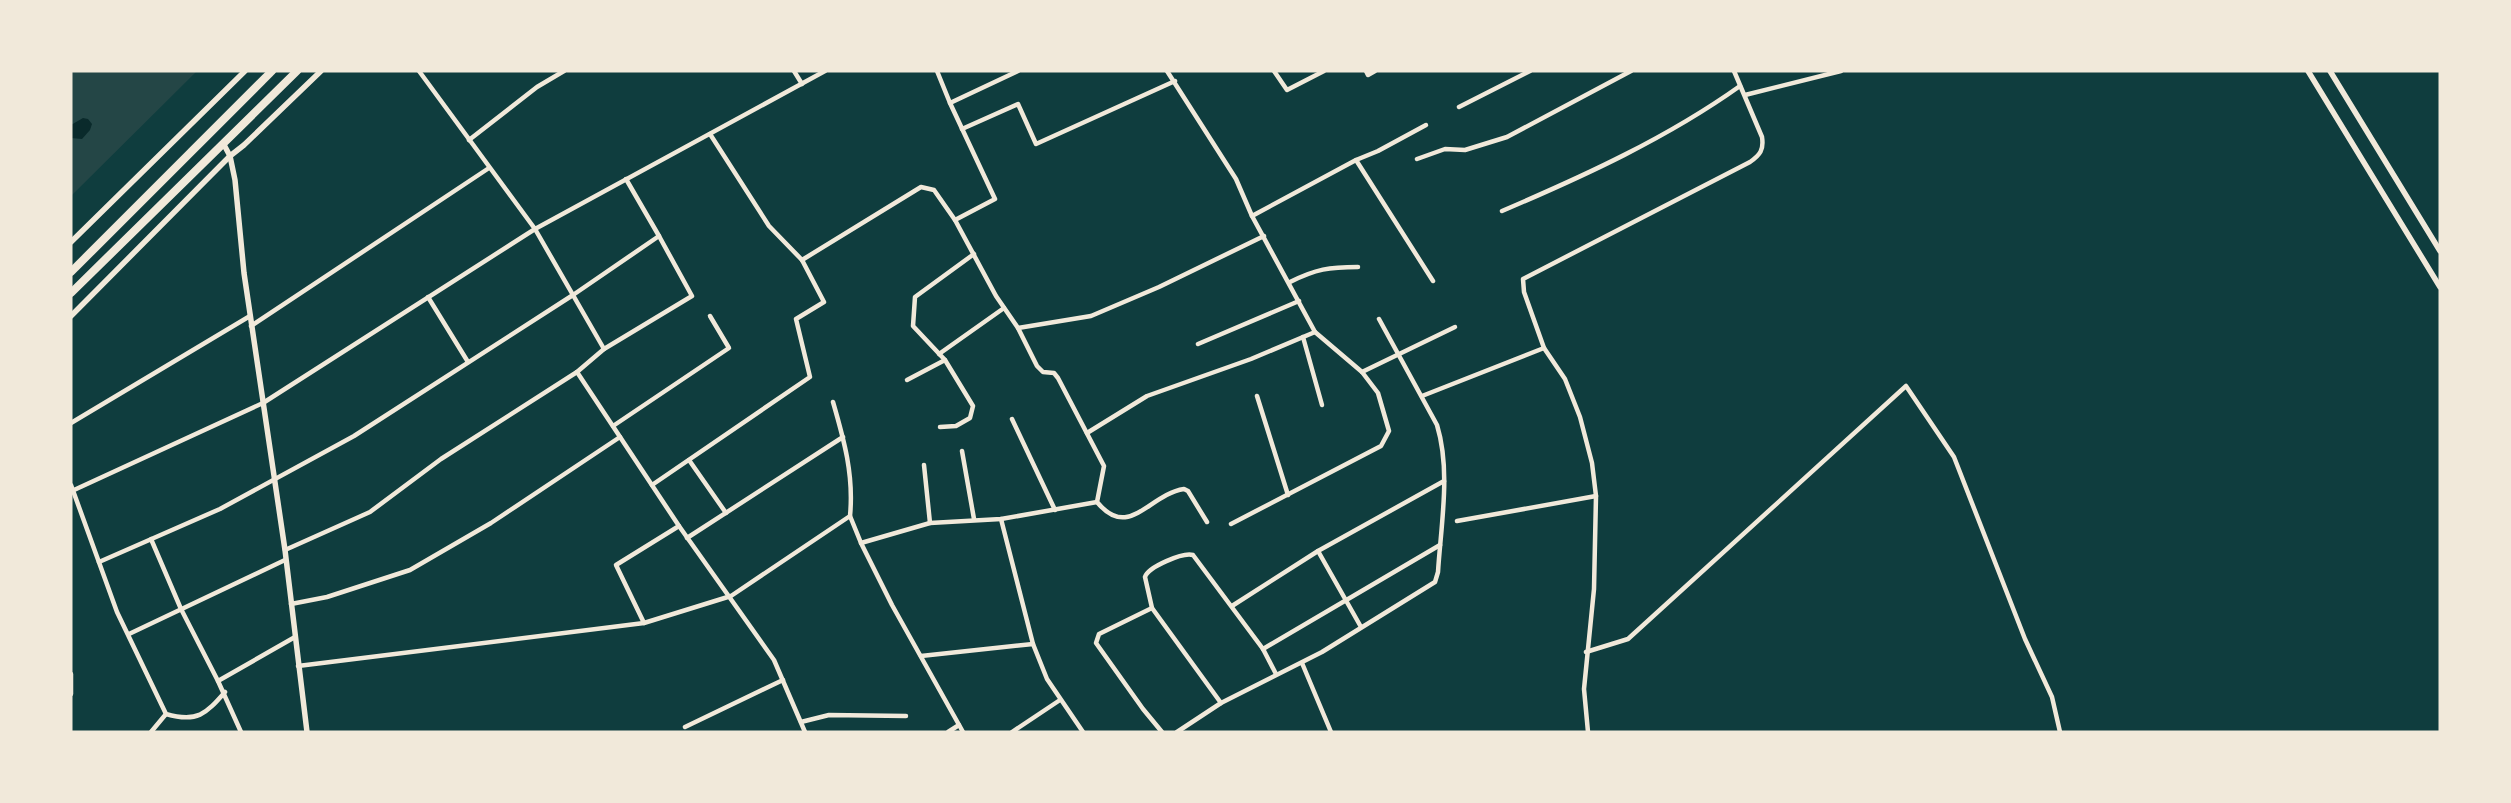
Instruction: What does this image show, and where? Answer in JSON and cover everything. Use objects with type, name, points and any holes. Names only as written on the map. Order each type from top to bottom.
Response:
[{"type":"highway","points":[[71,272],[272,71]]},
{"type":"highway","points":[[71,293],[297,71]]},
{"type":"street","points":[[71,242],[245,71]]},
{"type":"street","points":[[71,316],[230,156],[244,145],[321,71]]},
{"type":"street","points":[[419,71],[535,229],[604,349]]},
{"type":"street","points":[[469,140],[537,86],[564,71]]},
{"type":"street","points":[[794,71],[802,84]]},
{"type":"street","points":[[166,714],[117,612],[73,488],[263,402],[535,229],[825,71]]},
{"type":"street","points":[[937,71],[995,199],[955,220]]},
{"type":"street","points":[[950,103],[1018,71]]},
{"type":"street","points":[[1167,71],[1236,179],[1252,216],[1290,282],[1314,332],[1362,372],[1378,392],[1388,423],[1387,437],[1381,446],[1230,524]]},
{"type":"street","points":[[1274,71],[1287,90],[1324,71]]},
{"type":"street","points":[[1366,71],[1368,75],[1375,71]]},
{"type":"street","points":[[1459,107],[1530,71]]},
{"type":"street","points":[[1417,159],[1445,149],[1465,150],[1507,137],[1631,71]]},
{"type":"street","points":[[1588,732],[1584,689],[1586,652],[1594,589],[1596,496],[1592,463],[1580,417],[1565,379],[1544,348],[1524,292],[1523,279],[1750,162],[1760,154],[1763,146],[1762,137],[1734,71]]},
{"type":"street","points":[[1745,95],[1841,71]]},
{"type":"street","points":[[2308,71],[2440,287]]},
{"type":"street","points":[[2330,71],[2440,251]]},
{"type":"street","points":[[962,129],[1018,104],[1036,144],[1175,81]]},
{"type":"street","points":[[1502,211],[1585,175],[1718,102],[1740,86]]},
{"type":"street","points":[[1252,216],[1426,125]]},
{"type":"street","points":[[652,485],[810,377],[796,319],[824,302],[802,260],[769,226],[710,134]]},
{"type":"street","points":[[224,143],[230,156],[251,326],[285,550],[298,666],[308,732]]},
{"type":"street","points":[[1356,160],[1433,281]]},
{"type":"street","points":[[251,326],[489,168]]},
{"type":"street","points":[[285,550],[370,512],[441,459],[577,372],[604,349],[692,296],[626,179]]},
{"type":"street","points":[[802,260],[922,187],[934,190],[955,220],[1004,308],[1018,328],[1040,370],[1054,373],[1058,378],[1104,466],[1097,502]]},
{"type":"street","points":[[100,562],[220,509],[354,436],[572,295],[659,236]]},
{"type":"street","points":[[1018,328],[1091,316],[1159,287],[1264,236]]},
{"type":"street","points":[[940,427],[956,426],[970,418],[973,413],[973,406],[945,360],[913,326],[915,297],[974,254]]},
{"type":"street","points":[[1290,282],[1323,268],[1358,268]]},
{"type":"street","points":[[428,297],[468,362]]},
{"type":"street","points":[[1198,344],[1299,301]]},
{"type":"street","points":[[939,354],[1004,308]]},
{"type":"street","points":[[71,422],[250,316]]},
{"type":"street","points":[[613,426],[729,348],[710,316]]},
{"type":"street","points":[[1177,732],[1276,674],[1302,663],[1435,582],[1440,545],[1444,481],[1442,442],[1422,396],[1379,319]]},
{"type":"street","points":[[1362,372],[1455,326]]},
{"type":"street","points":[[1087,434],[1147,396],[1251,359],[1314,332]]},
{"type":"street","points":[[1303,337],[1322,405]]},
{"type":"street","points":[[1422,396],[1544,348]]},
{"type":"street","points":[[907,380],[945,360]]},
{"type":"street","points":[[577,372],[687,538],[731,596],[774,660],[805,732]]},
{"type":"street","points":[[1586,652],[1628,639],[1906,386],[1954,457],[2026,639],[2052,697],[2060,732]]},
{"type":"street","points":[[1257,396],[1288,494]]},
{"type":"street","points":[[833,402],[851,473],[850,516],[861,543],[964,732]]},
{"type":"street","points":[[1012,419],[1055,510]]},
{"type":"street","points":[[291,604],[327,597],[410,570],[490,523],[620,437]]},
{"type":"street","points":[[687,538],[843,438]]},
{"type":"street","points":[[962,451],[974,519]]},
{"type":"street","points":[[689,460],[726,513]]},
{"type":"street","points":[[924,465],[930,523]]},
{"type":"street","points":[[1232,606],[1318,551],[1444,481]]},
{"type":"street","points":[[1097,502],[1112,517],[1126,518],[1184,488],[1188,491],[1207,522]]},
{"type":"street","points":[[1457,521],[1596,496]]},
{"type":"street","points":[[861,543],[930,523],[974,519],[1001,519],[1097,502]]},
{"type":"street","points":[[298,666],[644,624],[731,596],[850,516]]},
{"type":"street","points":[[1001,519],[1033,644],[1047,679],[1083,732]]},
{"type":"street","points":[[644,624],[616,565],[679,526]]},
{"type":"street","points":[[151,539],[181,610],[225,692],[241,732]]},
{"type":"street","points":[[1263,649],[1440,545]]},
{"type":"street","points":[[1318,551],[1361,627]]},
{"type":"street","points":[[1222,704],[1152,608],[1145,584],[1146,573],[1189,554],[1193,555],[1263,649],[1276,674]]},
{"type":"street","points":[[128,634],[286,560]]},
{"type":"street","points":[[1152,608],[1098,634],[1096,643],[1143,709],[1162,732]]},
{"type":"street","points":[[218,681],[295,637]]},
{"type":"street","points":[[921,656],[1033,644]]},
{"type":"street","points":[[1302,663],[1331,732]]},
{"type":"street","points":[[71,674],[71,694]]},
{"type":"street","points":[[685,727],[783,680]]},
{"type":"street","points":[[166,714],[190,718],[209,711],[225,692]]},
{"type":"street","points":[[1012,732],[1060,700]]},
{"type":"street","points":[[151,732],[166,714]]},
{"type":"street","points":[[801,722],[829,715],[906,716]]},
{"type":"street","points":[[948,732],[959,725]]},
{"type":"shaded area","points":[[71,71],[197,71],[71,196]]},
{"type":"shaded area","points":[[83,118],[88,119],[92,124],[90,130],[82,139],[71,138],[71,125]]}]
